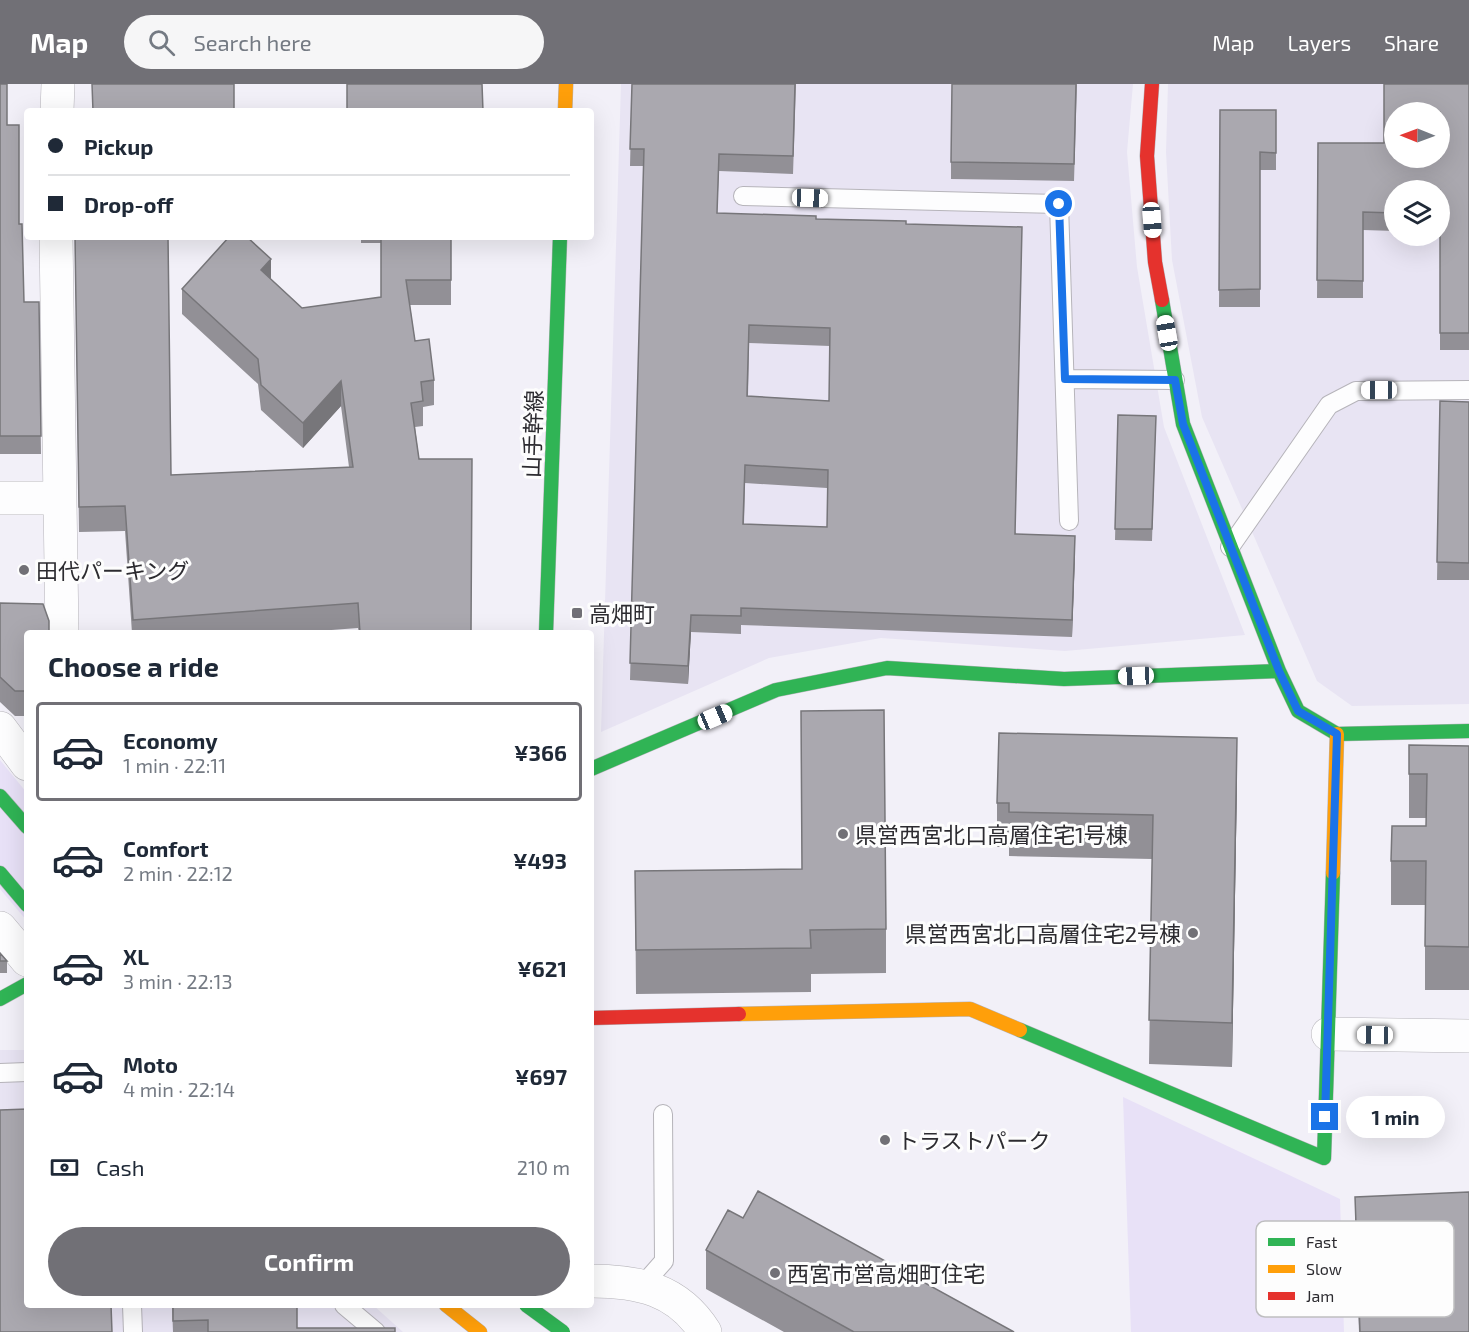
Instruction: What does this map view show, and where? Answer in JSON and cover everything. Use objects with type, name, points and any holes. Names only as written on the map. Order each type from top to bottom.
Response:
[{"type":"main road","points":[[565,108],[566,84]]},
{"type":"main road","points":[[1152,84],[1148,156],[1155,262],[1183,424],[1279,671],[1298,711],[1337,734],[1469,731]]},
{"type":"main road","name":"山手幹線","points":[[546,630],[560,240]]},
{"type":"main road","points":[[594,768],[776,690],[888,668],[1064,679],[1279,671]]},
{"type":"main road","points":[[594,1018],[970,1009],[1324,1158],[1337,734]]},
{"type":"main road","points":[[0,796],[24,824]]},
{"type":"main road","points":[[0,873],[24,901]]},
{"type":"main road","points":[[0,999],[24,986]]},
{"type":"main road","points":[[450,1308],[480,1332]]},
{"type":"main road","points":[[530,1308],[563,1332]]},
{"type":"main road","points":[[546,1308],[547,1332]]},
{"type":"street","points":[[57,108],[58,84]]},
{"type":"street","points":[[56,240],[62,630]]},
{"type":"street","points":[[0,498],[60,498]]},
{"type":"street","points":[[0,728],[24,760]]},
{"type":"street","points":[[0,928],[24,956]]},
{"type":"street","points":[[1328,1034],[1469,1036]]},
{"type":"street","points":[[594,1281],[625,1281],[674,1298],[705,1332]]},
{"type":"lane","points":[[743,196],[1059,204],[1069,521]]},
{"type":"lane","points":[[1065,379],[1175,380]]},
{"type":"lane","points":[[1230,547],[1329,405],[1356,391],[1469,390]]},
{"type":"lane","points":[[0,1073],[24,1072]]},
{"type":"lane","points":[[641,1287],[664,1261],[663,1114]]},
{"type":"lane","points":[[132,1308],[133,1332]]},
{"type":"lane","points":[[348,1308],[376,1332]]},
{"type":"shaded area","points":[[621,84],[1133,84],[1127,152],[1137,267],[1164,427],[1245,635],[1065,651],[881,638],[769,658],[601,732]]},
{"type":"shaded area","points":[[1168,84],[1469,84],[1469,704],[1352,706],[1317,681],[1202,417],[1172,260],[1166,152]]},
{"type":"shaded area","points":[[0,760],[24,789],[24,917],[0,889]]},
{"type":"shaded area","points":[[0,1050],[24,1050],[24,1308],[376,1308],[403,1332],[0,1332]]},
{"type":"shaded area","points":[[1123,1097],[1340,1199],[1341,1221],[1256,1221],[1256,1317],[1344,1317],[1344,1332],[1131,1332]]},
{"type":"building","points":[[0,84],[7,84],[7,125],[19,125],[19,224],[22,224],[24,302],[39,302],[41,436],[0,436]]},
{"type":"building","points":[[92,84],[234,84],[234,108],[93,108]]},
{"type":"building","points":[[347,84],[482,84],[483,108],[347,108]]},
{"type":"building","points":[[632,84],[795,84],[793,156],[719,154],[717,213],[816,216],[816,219],[906,221],[906,224],[1022,227],[1015,534],[1075,536],[1072,620],[741,608],[741,616],[691,615],[688,666],[630,663],[644,149],[630,149]],"holes":[[[749,325],[830,328],[829,401],[747,396]],[[745,465],[828,470],[827,527],[743,524]]]},
{"type":"building","points":[[952,84],[1076,84],[1074,164],[951,162]]},
{"type":"building","points":[[1384,84],[1469,84],[1469,333],[1440,333],[1440,246],[1450,246],[1450,180],[1384,180],[1384,213],[1363,212],[1363,281],[1317,280],[1318,143],[1384,143],[1384,168],[1450,168],[1450,102],[1384,102]]},
{"type":"building","points":[[1220,110],[1276,110],[1276,153],[1260,152],[1260,289],[1219,290]]},
{"type":"building","points":[[75,240],[168,240],[171,475],[353,467],[341,381],[303,423],[261,385],[258,359],[182,289],[226,240],[250,240],[271,259],[261,270],[302,308],[381,297],[381,240],[451,240],[451,280],[406,280],[415,341],[429,339],[434,380],[421,382],[423,401],[411,403],[419,459],[472,459],[471,630],[360,630],[358,603],[133,620],[125,506],[79,507]]},
{"type":"building","points":[[1440,401],[1469,402],[1469,563],[1437,562]]},
{"type":"building","points":[[1118,415],[1156,416],[1152,529],[1115,529]]},
{"type":"building","points":[[0,603],[43,604],[49,621],[49,630],[24,630],[24,691],[15,691],[0,677]]},
{"type":"building","name":"県営西宮北口高層住宅1号棟","points":[[884,710],[886,929],[810,930],[811,948],[636,950],[635,871],[802,869],[801,711]]},
{"type":"building","name":"県営西宮北口高層住宅2号棟","points":[[999,733],[1237,738],[1232,1023],[1149,1020],[1153,815],[1009,812],[1009,803],[997,803]]},
{"type":"building","points":[[1409,745],[1469,746],[1469,947],[1425,946],[1426,861],[1391,861],[1392,826],[1426,826],[1427,774],[1409,774]]},
{"type":"building","points":[[0,953],[7,961],[0,961]]},
{"type":"building","points":[[24,1109],[24,1308],[111,1308],[112,1332],[0,1332],[0,1110]]},
{"type":"building","points":[[758,1191],[1014,1332],[854,1332],[706,1250],[728,1210],[743,1218]]},
{"type":"building","points":[[1469,1192],[1469,1332],[1360,1332],[1359,1317],[1454,1317],[1454,1221],[1356,1221],[1355,1197]]},
{"type":"building","points":[[173,1308],[297,1308],[297,1328],[395,1328],[395,1332],[208,1332],[208,1320],[173,1321]]},
{"type":"traffic: fast","points":[[546,630],[560,240]]},
{"type":"traffic: fast","points":[[1162,300],[1183,424],[1279,671],[1298,711],[1337,734],[1469,731]]},
{"type":"traffic: fast","points":[[594,768],[776,690],[887,668],[1064,679],[1279,671]]},
{"type":"traffic: fast","points":[[0,796],[24,824]]},
{"type":"traffic: fast","points":[[0,873],[24,901]]},
{"type":"traffic: fast","points":[[1020,1030],[1324,1158],[1333,873]]},
{"type":"traffic: fast","points":[[0,999],[24,986]]},
{"type":"traffic: fast","points":[[530,1308],[563,1332]]},
{"type":"traffic: slow","points":[[565,108],[566,84]]},
{"type":"traffic: slow","points":[[1333,873],[1337,734]]},
{"type":"traffic: slow","points":[[739,1014],[970,1009],[1020,1030]]},
{"type":"traffic: slow","points":[[450,1308],[480,1332]]},
{"type":"traffic: jam","points":[[1152,84],[1147,156],[1155,262],[1162,300]]},
{"type":"traffic: jam","points":[[594,1018],[739,1014]]},
{"type":"place","name":"田代パーキング","points":[[24,570]]},
{"type":"place","name":"高畑町","points":[[577,613]]},
{"type":"place","name":"県営西宮北口高層住宅1号棟","points":[[843,834]]},
{"type":"place","name":"県営西宮北口高層住宅2号棟","points":[[1193,933]]},
{"type":"place","name":"トラストパーク","points":[[885,1140]]},
{"type":"place","name":"西宮市営高畑町住宅","points":[[775,1273]]},
{"type":"route","points":[[1059,204],[1065,379],[1175,380],[1183,424],[1279,671],[1298,711],[1337,734],[1325,1117]]}]
